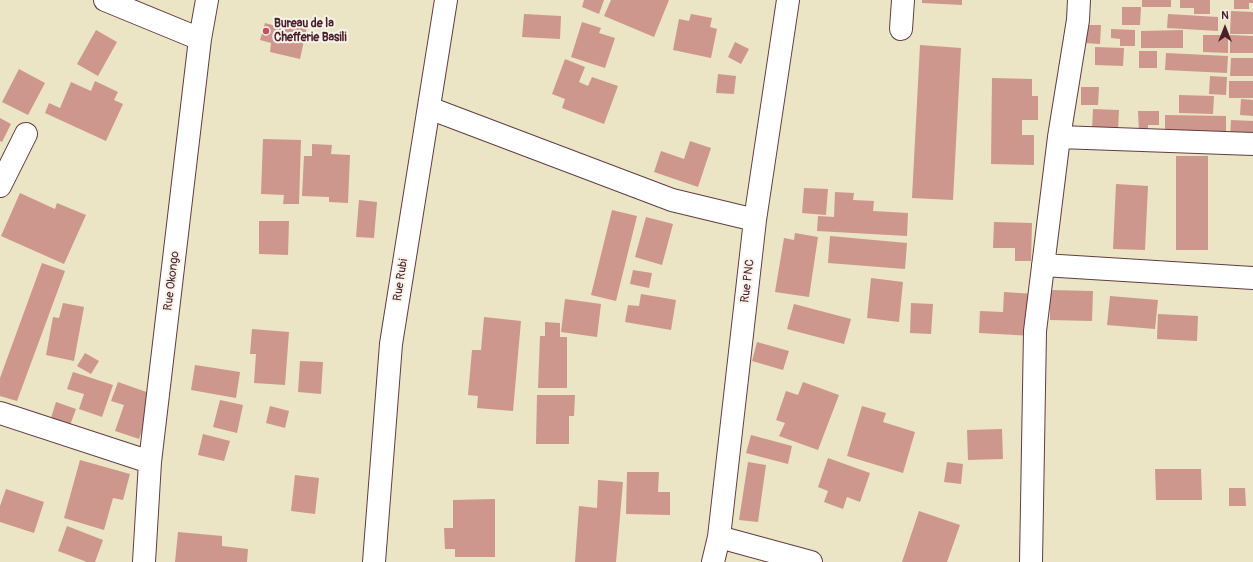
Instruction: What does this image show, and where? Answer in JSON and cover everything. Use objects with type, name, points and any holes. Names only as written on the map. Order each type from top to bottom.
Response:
[{"type":"street","points":[[105,0],[200,39]]},
{"type":"street","name":"Rue Okongo","points":[[144,562],[150,462],[200,39],[207,0]]},
{"type":"street","name":"Rue Rubi","points":[[374,562],[391,344],[446,0]]},
{"type":"street","name":"Rue PNC","points":[[713,562],[718,537],[756,220],[788,0]]},
{"type":"street","points":[[901,29],[903,0]]},
{"type":"street","points":[[1031,562],[1035,331],[1059,137],[1078,20],[1079,0]]},
{"type":"street","points":[[429,108],[672,200],[756,220]]},
{"type":"street","points":[[0,186],[26,134]]},
{"type":"street","points":[[1059,137],[1253,144]]},
{"type":"street","points":[[1043,265],[1253,278]]},
{"type":"street","points":[[0,413],[150,462]]},
{"type":"street","points":[[718,537],[811,562]]},
{"type":"building","points":[[584,0],[604,0],[599,14],[582,7]]},
{"type":"building","points":[[611,0],[669,0],[654,37],[604,16]]},
{"type":"building","points":[[922,0],[962,0],[962,5],[922,3]]},
{"type":"building","points":[[1142,0],[1171,0],[1171,7],[1142,7]]},
{"type":"building","points":[[1180,0],[1210,0],[1210,14],[1194,14],[1194,8],[1180,8]]},
{"type":"building","points":[[1234,0],[1253,0],[1253,3],[1249,3],[1249,9],[1234,9]]},
{"type":"building","points":[[1122,7],[1141,7],[1140,25],[1122,25]]},
{"type":"building","points":[[1231,11],[1253,12],[1253,34],[1230,34]]},
{"type":"building","points":[[524,14],[561,16],[560,39],[522,37]]},
{"type":"building","points":[[691,14],[712,18],[710,27],[717,29],[711,58],[673,50],[679,19],[689,21]]},
{"type":"building","points":[[1168,14],[1218,17],[1218,31],[1167,28]]},
{"type":"building","points":[[277,20],[307,27],[300,59],[270,52],[271,43],[260,40],[265,23],[276,26]]},
{"type":"building","points":[[582,22],[601,28],[599,33],[615,38],[605,68],[571,57]]},
{"type":"building","points":[[1085,25],[1101,25],[1100,44],[1084,43]]},
{"type":"building","points":[[1111,29],[1135,30],[1135,46],[1120,46],[1120,39],[1111,38]]},
{"type":"building","points":[[96,30],[117,42],[98,76],[77,64]]},
{"type":"building","points":[[1183,30],[1183,48],[1141,48],[1141,31]]},
{"type":"building","points":[[1203,35],[1228,35],[1228,53],[1203,52]]},
{"type":"building","points":[[1230,35],[1253,36],[1253,53],[1230,53]]},
{"type":"building","points":[[735,42],[749,49],[741,64],[728,57]]},
{"type":"building","points":[[920,45],[961,48],[953,200],[912,198]]},
{"type":"building","points":[[1095,47],[1124,48],[1123,66],[1095,65]]},
{"type":"building","points":[[1139,51],[1157,51],[1157,68],[1139,68]]},
{"type":"building","points":[[1166,53],[1228,56],[1227,73],[1165,70]]},
{"type":"building","points":[[1231,58],[1253,58],[1253,76],[1230,76]]},
{"type":"building","points":[[565,59],[585,67],[579,82],[588,86],[592,77],[618,86],[604,124],[562,108],[565,99],[552,94]]},
{"type":"building","points":[[19,69],[45,83],[28,115],[2,102]]},
{"type":"building","points":[[718,74],[736,76],[734,94],[716,93]]},
{"type":"building","points":[[1210,76],[1227,77],[1226,95],[1209,94]]},
{"type":"building","points":[[992,78],[1032,79],[1032,96],[1038,96],[1038,120],[1022,120],[1022,135],[1034,135],[1034,165],[991,164]]},
{"type":"building","points":[[95,81],[118,92],[114,100],[123,104],[106,141],[45,113],[49,103],[60,108],[71,82],[91,91]]},
{"type":"building","points":[[1229,81],[1253,81],[1253,98],[1229,98]]},
{"type":"building","points":[[1081,87],[1099,87],[1098,105],[1081,105]]},
{"type":"building","points":[[1179,95],[1214,96],[1213,114],[1179,113]]},
{"type":"building","points":[[1241,99],[1253,100],[1253,116],[1240,115]]},
{"type":"building","points":[[1093,109],[1119,110],[1118,131],[1092,130]]},
{"type":"building","points":[[1138,111],[1159,111],[1159,125],[1148,125],[1148,132],[1139,132]]},
{"type":"building","points":[[1165,115],[1226,116],[1226,135],[1165,135]]},
{"type":"building","points":[[0,118],[11,124],[2,142],[0,141]]},
{"type":"building","points":[[1231,120],[1253,121],[1253,138],[1230,137]]},
{"type":"building","points":[[263,139],[301,140],[299,204],[283,204],[284,195],[261,194]]},
{"type":"building","points":[[690,141],[711,148],[698,187],[654,172],[661,151],[684,159]]},
{"type":"building","points":[[312,144],[332,145],[331,154],[350,155],[348,203],[329,202],[329,197],[302,196],[304,156],[312,156]]},
{"type":"building","points":[[1176,156],[1208,156],[1208,250],[1176,250]]},
{"type":"building","points":[[1116,184],[1148,186],[1145,250],[1113,249]]},
{"type":"building","points":[[804,188],[828,189],[826,215],[802,213]]},
{"type":"building","points":[[835,192],[854,193],[853,200],[874,201],[873,211],[908,213],[907,236],[817,231],[818,216],[834,217]]},
{"type":"building","points":[[20,193],[55,209],[57,203],[86,215],[64,264],[1,236]]},
{"type":"building","points":[[359,200],[377,202],[374,238],[356,237]]},
{"type":"building","points":[[612,210],[637,216],[616,301],[591,295]]},
{"type":"building","points":[[646,217],[673,224],[662,265],[635,257]]},
{"type":"building","points":[[259,221],[289,221],[288,255],[259,254]]},
{"type":"building","points":[[994,222],[1032,223],[1031,261],[1015,261],[1015,248],[993,248]]},
{"type":"building","points":[[795,233],[818,237],[809,297],[775,292],[784,238],[794,240]]},
{"type":"building","points":[[830,236],[907,243],[905,269],[828,263]]},
{"type":"building","points":[[42,263],[65,271],[17,401],[0,396],[0,378]]},
{"type":"building","points":[[633,270],[652,273],[649,288],[630,284]]},
{"type":"building","points":[[871,278],[903,282],[899,322],[867,318]]},
{"type":"building","points":[[1050,290],[1093,291],[1092,321],[1050,320]]},
{"type":"building","points":[[1004,292],[1035,294],[1033,336],[979,333],[980,311],[1003,312]]},
{"type":"building","points":[[641,294],[676,300],[671,330],[625,322],[628,305],[639,306]]},
{"type":"building","points":[[1110,296],[1158,300],[1155,329],[1107,325]]},
{"type":"building","points":[[565,299],[601,304],[597,337],[561,332]]},
{"type":"building","points":[[63,303],[84,307],[74,361],[46,355],[53,317],[59,318]]},
{"type":"building","points":[[911,303],[933,304],[931,334],[910,333]]},
{"type":"building","points":[[794,304],[851,319],[844,344],[787,329]]},
{"type":"building","points":[[1158,314],[1198,316],[1197,341],[1157,339]]},
{"type":"building","points":[[484,317],[521,321],[513,411],[477,408],[478,396],[468,395],[472,350],[481,350]]},
{"type":"building","points":[[545,322],[560,323],[560,337],[567,337],[567,388],[538,388],[540,336],[545,336]]},
{"type":"building","points":[[252,329],[289,332],[285,385],[254,383],[256,354],[250,354]]},
{"type":"building","points":[[757,342],[789,351],[783,370],[752,361]]},
{"type":"building","points":[[85,353],[99,361],[91,374],[77,366]]},
{"type":"building","points":[[300,361],[323,362],[321,394],[298,392]]},
{"type":"building","points":[[195,365],[240,372],[236,398],[191,390]]},
{"type":"building","points":[[73,372],[113,385],[102,417],[79,409],[84,394],[67,389]]},
{"type":"building","points":[[118,382],[155,395],[139,439],[115,431],[124,405],[111,401]]},
{"type":"building","points":[[803,382],[839,395],[818,450],[779,436],[785,423],[776,420],[786,391],[798,395]]},
{"type":"building","points":[[537,395],[575,395],[574,416],[569,416],[569,444],[536,444]]},
{"type":"building","points":[[220,400],[243,405],[237,433],[213,427]]},
{"type":"building","points":[[56,402],[76,409],[69,428],[50,421]]},
{"type":"building","points":[[270,406],[289,411],[285,428],[266,423]]},
{"type":"building","points":[[862,406],[886,413],[883,422],[915,432],[903,473],[847,456]]},
{"type":"building","points":[[1002,429],[1003,459],[968,460],[967,430]]},
{"type":"building","points":[[203,434],[230,441],[224,461],[198,455]]},
{"type":"building","points":[[751,435],[792,446],[788,464],[746,453]]},
{"type":"building","points":[[828,458],[870,473],[860,502],[847,497],[843,509],[824,502],[828,491],[818,487]]},
{"type":"building","points":[[80,460],[130,474],[123,500],[113,498],[104,530],[64,518]]},
{"type":"building","points":[[748,462],[766,465],[758,522],[739,520]]},
{"type":"building","points":[[947,462],[963,464],[961,484],[944,482]]},
{"type":"building","points":[[1155,469],[1201,469],[1202,500],[1156,500]]},
{"type":"building","points":[[627,472],[659,472],[658,492],[670,492],[670,515],[626,514]]},
{"type":"building","points":[[295,475],[319,478],[315,514],[291,511]]},
{"type":"building","points":[[598,480],[623,482],[616,562],[575,562],[579,506],[597,508]]},
{"type":"building","points":[[1229,488],[1245,488],[1246,506],[1229,506]]},
{"type":"building","points":[[6,489],[44,502],[34,533],[0,522],[0,506]]},
{"type":"building","points":[[495,499],[495,557],[455,557],[455,549],[445,549],[444,528],[453,528],[453,500]]},
{"type":"building","points":[[919,511],[960,525],[947,562],[902,562]]},
{"type":"building","points":[[67,526],[103,540],[95,562],[87,562],[58,551]]},
{"type":"building","points":[[178,532],[222,536],[222,546],[248,549],[247,562],[175,562]]},
{"type":"place","name":"Bureau de la Chefferie Basili","points":[[266,31]]}]
